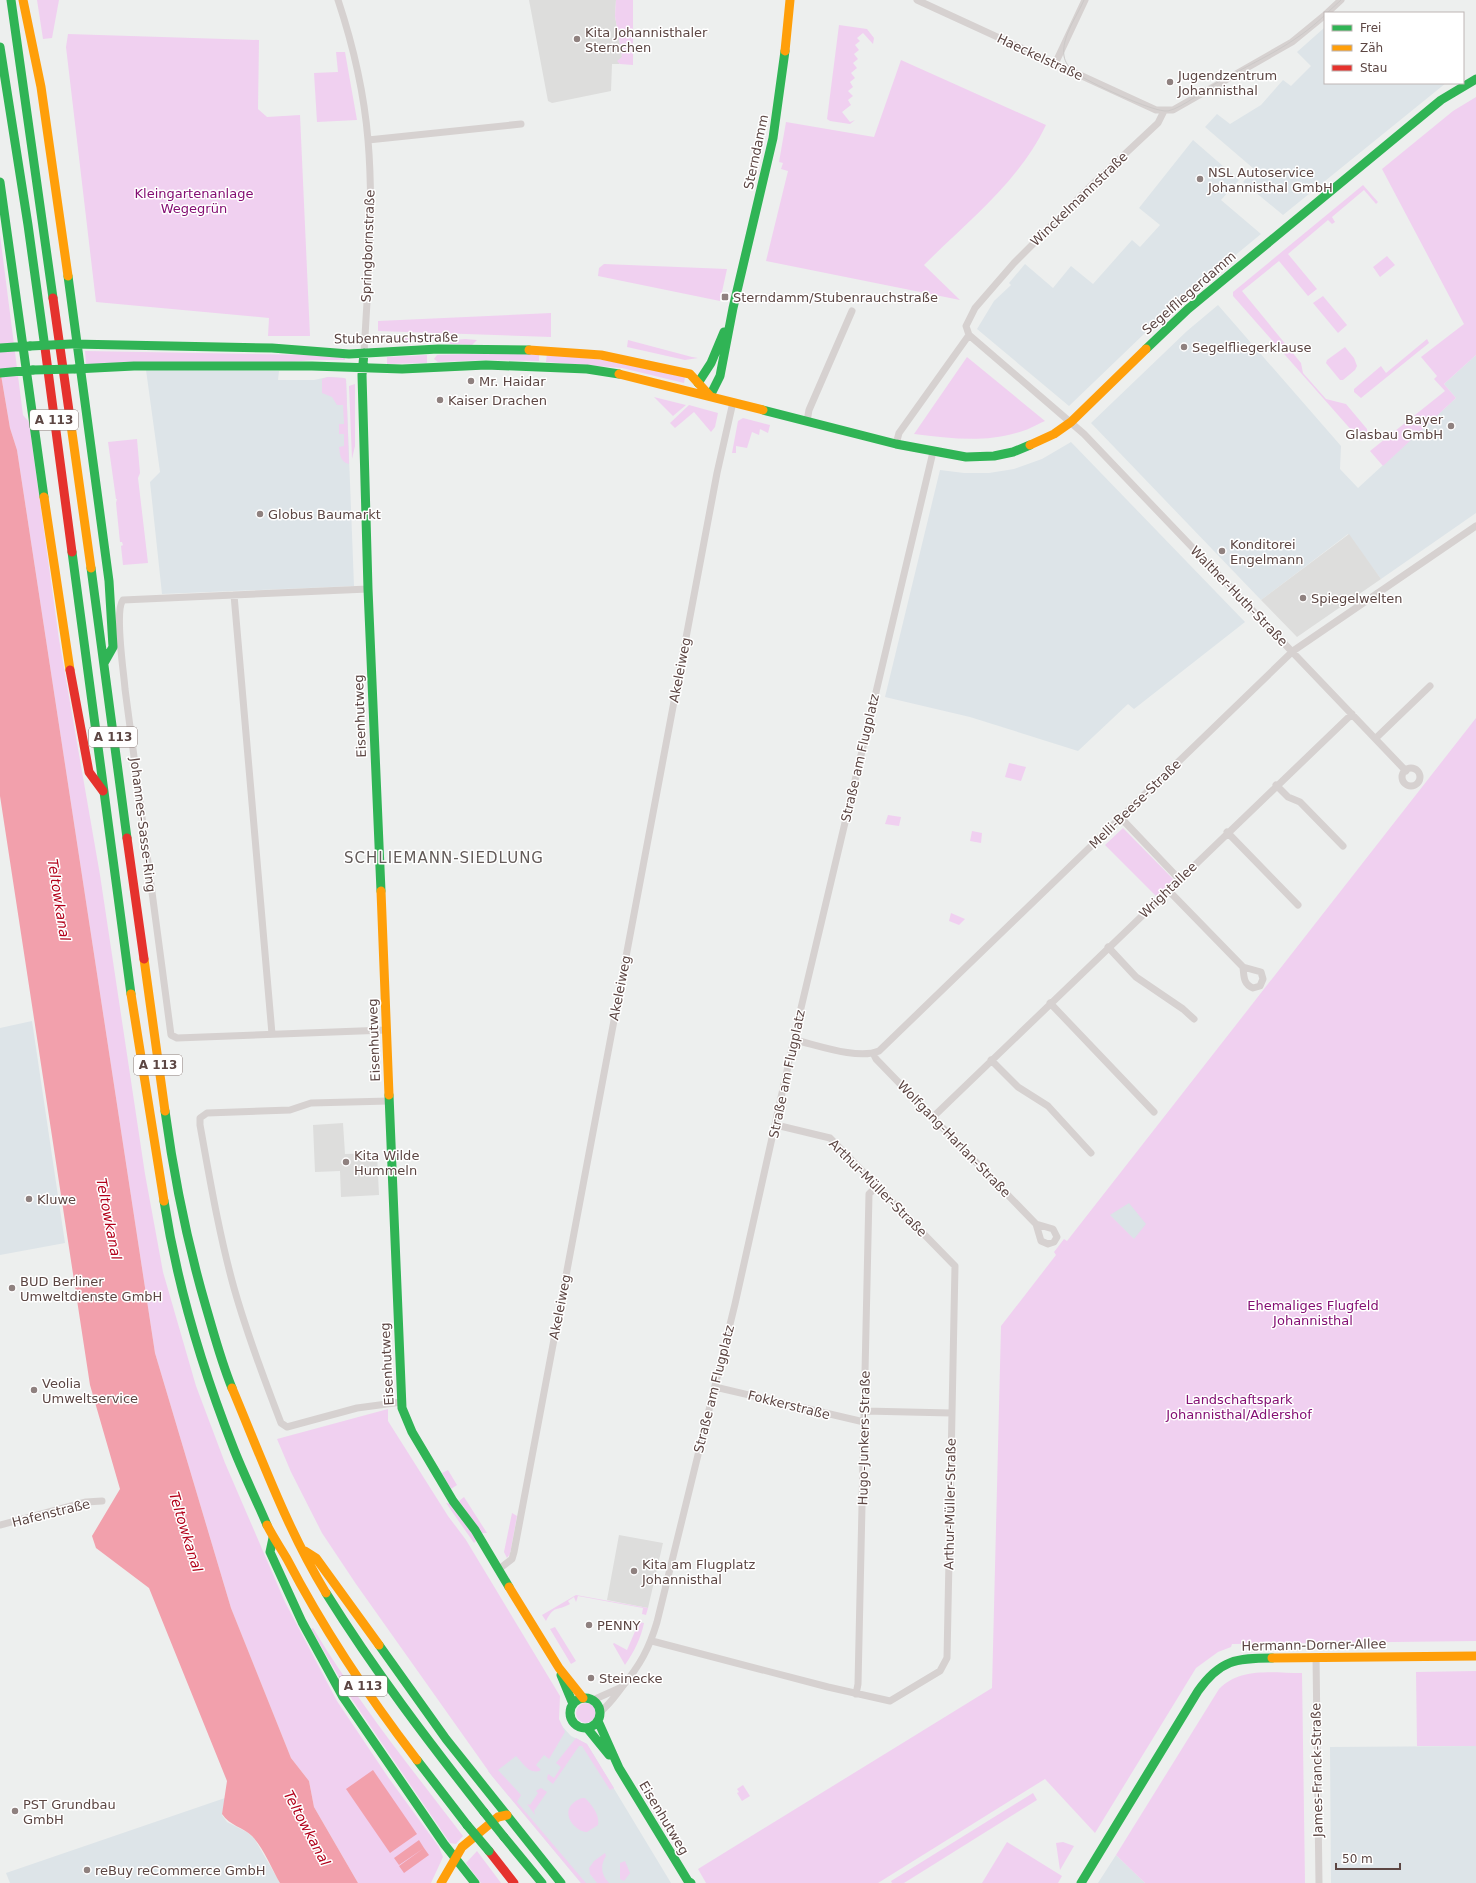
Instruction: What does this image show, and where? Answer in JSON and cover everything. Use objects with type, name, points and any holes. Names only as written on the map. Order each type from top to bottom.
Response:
[{"type":"main road","name":"A 113","points":[[11,0],[104,663],[173,1172],[193,1262],[223,1367],[269,1477],[302,1549],[322,1586],[354,1638],[413,1722],[542,1883]]},
{"type":"main road","points":[[23,0],[41,87],[78,369],[109,581],[113,647],[104,663]]},
{"type":"main road","name":"Sterndamm","points":[[710,396],[720,376],[733,308],[773,138],[782,76],[790,0]]},
{"type":"main road","name":"A 113","points":[[0,47],[28,225],[134,1013],[171,1244],[208,1377],[233,1448],[273,1538],[280,1546],[336,1646],[400,1740],[514,1883]]},
{"type":"main road","name":"Segelfliegerdamm","points":[[896,444],[966,457],[994,456],[1013,452],[1054,434],[1071,422],[1188,309],[1442,100],[1476,80]]},
{"type":"main road","points":[[0,182],[26,346],[65,644],[89,772],[104,793]]},
{"type":"main road","name":"Sterndamm","points":[[698,383],[711,363],[733,308]]},
{"type":"main road","name":"Stubenrauchstraße","points":[[26,346],[75,344],[272,348],[349,354],[438,349],[502,348],[554,350],[601,355],[690,374],[710,396]]},
{"type":"main road","points":[[5,348],[26,346]]},
{"type":"main road","name":"Eisenhutweg","points":[[364,353],[363,368],[368,589],[402,1402],[404,1415],[412,1432],[453,1501],[476,1530],[559,1668],[583,1698]]},
{"type":"main road","points":[[0,373],[29,370],[134,366],[402,369],[486,365],[587,369],[618,374],[710,396],[896,444]]},
{"type":"main road","points":[[273,1538],[270,1552],[302,1622],[343,1697],[455,1859],[475,1883]]},
{"type":"main road","points":[[302,1549],[316,1558],[419,1703],[562,1883]]},
{"type":"main road","name":"Hermann-Dorner-Allee","points":[[1081,1883],[1198,1691],[1212,1673],[1226,1664],[1244,1658],[1476,1656]]},
{"type":"main road","name":"Eisenhutweg","points":[[559,1668],[573,1704],[570,1711],[572,1719],[577,1726],[587,1728],[619,1768],[689,1882]]},
{"type":"main road","points":[[573,1704],[583,1698],[593,1700]]},
{"type":"main road","name":"Eisenhutweg","points":[[593,1700],[599,1707],[599,1717],[619,1768]]},
{"type":"main road","points":[[587,1728],[599,1717]]},
{"type":"main road","points":[[441,1883],[455,1859],[469,1852],[504,1823],[507,1815]]},
{"type":"street","name":"Springbornstraße","points":[[338,0],[361,89],[368,140],[371,216],[364,353]]},
{"type":"street","name":"Haeckelstraße","points":[[916,0],[1156,110],[1164,111]]},
{"type":"street","points":[[1055,64],[1085,0]]},
{"type":"street","points":[[1328,12],[1341,0]]},
{"type":"street","points":[[1164,111],[1173,110],[1292,42],[1324,16]]},
{"type":"street","name":"Winckelmannstraße","points":[[969,335],[966,326],[972,313],[980,302],[1037,240],[1158,123],[1164,111]]},
{"type":"street","points":[[368,140],[521,124]]},
{"type":"street","points":[[807,421],[809,410],[852,311]]},
{"type":"street","points":[[896,444],[899,433],[969,335]]},
{"type":"street","name":"Walther-Huth-Straße","points":[[969,335],[1071,422],[1406,770]]},
{"type":"street","name":"Akeleiweg","points":[[499,1569],[512,1559],[514,1552],[717,473],[733,402]]},
{"type":"street","name":"Straße am Flugplatz","points":[[599,1717],[642,1662],[652,1641],[715,1387],[776,1125],[801,1008],[933,452]]},
{"type":"street","name":"Melli-Beese-Straße","points":[[873,1053],[886,1045],[1293,651],[1476,526]]},
{"type":"street","name":"Johannes-Sasse-Ring","points":[[368,589],[123,600],[121,602],[119,615],[120,637],[171,1035],[177,1038],[386,1030]]},
{"type":"street","points":[[234,595],[272,1034]]},
{"type":"street","points":[[1376,738],[1430,686]]},
{"type":"street","name":"Wrightallee","points":[[933,1117],[1276,785],[1352,714]]},
{"type":"street","points":[[1276,785],[1288,797],[1300,802],[1343,846]]},
{"type":"street","points":[[1121,818],[1180,878]]},
{"type":"street","points":[[1228,832],[1298,905]]},
{"type":"street","points":[[1168,890],[1243,967]]},
{"type":"street","points":[[1108,948],[1136,977],[1194,1019]]},
{"type":"street","points":[[1050,1003],[1154,1112]]},
{"type":"street","points":[[795,1040],[860,1054],[873,1053]]},
{"type":"street","name":"Wolfgang-Harlan-Straße","points":[[873,1053],[876,1058],[1036,1224]]},
{"type":"street","points":[[991,1060],[1018,1087],[1048,1106],[1091,1153]]},
{"type":"street","points":[[389,1101],[311,1103],[290,1110],[207,1114],[200,1118],[200,1125],[214,1205],[234,1288],[281,1423],[287,1427],[357,1408],[402,1402]]},
{"type":"street","name":"Arthur-Müller-Straße","points":[[652,1641],[856,1694],[890,1701],[940,1670],[947,1658],[955,1266],[830,1138],[776,1125]]},
{"type":"street","name":"Hugo-Junkers-Straße","points":[[856,1694],[858,1684],[869,1194],[877,1186]]},
{"type":"street","name":"Fokkerstraße","points":[[715,1387],[864,1422]]},
{"type":"street","points":[[865,1411],[951,1414]]},
{"type":"street","name":"Hafenstraße","points":[[0,1525],[86,1502],[102,1501]]},
{"type":"street","name":"James-Franck-Straße","points":[[1316,1657],[1319,1883]]},
{"type":"street","name":"Straße am Flugplatz","points":[[593,1700],[622,1687]]},
{"type":"shaded area","name":"Kita Johannisthaler Sternchen","points":[[529,0],[616,0],[615,16],[622,57],[619,63],[620,64],[612,64],[611,91],[552,103],[548,101]]},
{"type":"shaded area","points":[[1324,28],[1324,84],[1445,84],[1283,215],[1243,182],[1254,169],[1205,127],[1217,114],[1230,124],[1261,105],[1283,80],[1291,86],[1311,66],[1297,52]]},
{"type":"shaded area","points":[[1193,140],[1239,180],[1221,200],[1261,234],[1170,309],[1069,406],[977,329],[994,301],[1011,285],[1009,283],[1025,264],[1053,288],[1071,266],[1093,284],[1132,240],[1140,247],[1160,225],[1139,208]]},
{"type":"shaded area","points":[[1218,305],[1341,446],[1340,469],[1358,488],[1456,398],[1444,384],[1476,355],[1476,513],[1381,579],[1348,534],[1261,600],[1091,423],[1187,331]]},
{"type":"shaded area","points":[[146,370],[279,371],[278,380],[314,380],[328,377],[346,379],[354,586],[162,594],[150,482],[160,472]]},
{"type":"shaded area","points":[[1071,442],[1245,622],[1134,709],[1128,704],[1078,751],[970,717],[885,697],[940,470],[964,473],[989,473],[1014,469],[1042,459]]},
{"type":"shaded area","points":[[1349,534],[1381,579],[1297,637],[1261,600]]},
{"type":"shaded area","points":[[32,1021],[65,1243],[0,1255],[0,1028]]},
{"type":"shaded area","name":"Kita Wilde Hummeln","points":[[343,1123],[345,1154],[377,1153],[379,1195],[341,1197],[340,1171],[315,1172],[313,1125]]},
{"type":"shaded area","name":"Kita am Flugplatz Johannisthal","points":[[619,1535],[663,1543],[648,1608],[607,1600]]},
{"type":"shaded area","points":[[561,1725],[571,1736],[587,1744],[671,1883],[581,1883],[488,1771]]},
{"type":"shaded area","points":[[1476,1746],[1476,1883],[1331,1883],[1330,1747]]},
{"type":"shaded area","points":[[225,1798],[222,1815],[227,1822],[247,1832],[254,1838],[280,1883],[10,1883],[6,1873]]},
{"type":"shaded area","points":[[1116,1855],[1145,1883],[1098,1883]]},
{"type":"green space","points":[[37,0],[59,0],[52,38],[43,39]]},
{"type":"green space","points":[[616,0],[633,0],[633,65],[620,64],[617,61],[622,57],[615,16]]},
{"type":"green space","points":[[839,25],[867,29],[874,38],[873,44],[863,33],[857,38],[860,41],[855,45],[859,50],[854,54],[858,59],[853,63],[857,68],[851,73],[855,78],[850,82],[853,87],[848,91],[853,96],[848,100],[851,105],[842,112],[850,122],[855,120],[850,124],[830,121],[827,119]]},
{"type":"green space","name":"Kleingartenanlage Wegegrün","points":[[68,34],[259,40],[258,109],[267,117],[300,115],[310,336],[268,336],[269,318],[96,302],[66,47]]},
{"type":"green space","points":[[336,52],[345,52],[357,120],[317,122],[314,73],[338,72]]},
{"type":"green space","points":[[901,60],[1046,125],[1035,146],[1007,183],[924,265],[960,300],[766,261],[788,171],[781,169],[783,163],[779,162],[786,122],[874,137]]},
{"type":"green space","points":[[1476,97],[1476,355],[1444,384],[1456,398],[1383,466],[1370,451],[1445,391],[1434,379],[1437,376],[1421,357],[1464,324],[1382,169],[1453,111]]},
{"type":"green space","points":[[1363,185],[1378,202],[1376,204],[1364,190],[1332,217],[1335,222],[1332,224],[1328,220],[1288,254],[1317,289],[1308,296],[1279,261],[1242,291],[1301,363],[1303,373],[1326,399],[1346,404],[1367,429],[1367,435],[1361,441],[1233,296],[1233,292]]},
{"type":"green space","points":[[0,235],[23,415],[29,422],[59,639],[100,875],[145,1174],[163,1272],[196,1386],[225,1463],[285,1602],[337,1701],[388,1777],[439,1847],[443,1857],[431,1883],[358,1883],[314,1807],[309,1781],[291,1758],[231,1608],[155,1353],[17,450],[10,428],[0,369]]},
{"type":"green space","points":[[1387,256],[1395,265],[1380,277],[1373,267]]},
{"type":"green space","points":[[604,264],[727,269],[720,301],[598,276],[599,268]]},
{"type":"green space","points":[[1323,296],[1347,325],[1338,333],[1313,303]]},
{"type":"green space","points":[[551,313],[551,337],[378,331],[378,321]]},
{"type":"green space","points":[[391,335],[454,338],[387,342]]},
{"type":"green space","points":[[465,339],[477,340],[472,345],[451,344],[446,341]]},
{"type":"green space","points":[[1427,339],[1429,343],[1361,398],[1354,392],[1354,389],[1381,366],[1386,373]]},
{"type":"green space","points":[[628,340],[698,358],[685,360],[627,347]]},
{"type":"green space","points":[[1345,347],[1354,358],[1357,366],[1355,370],[1343,380],[1340,380],[1326,363],[1327,360]]},
{"type":"green space","points":[[85,351],[320,355],[345,357],[345,360],[312,360],[282,363],[86,365]]},
{"type":"green space","points":[[488,353],[539,354],[539,361],[486,360],[438,362],[434,359],[437,355]]},
{"type":"green space","points":[[547,354],[604,360],[685,377],[684,383],[622,368],[546,362]]},
{"type":"green space","points":[[427,355],[427,363],[387,364],[387,357]]},
{"type":"green space","points":[[967,357],[1045,421],[1020,432],[990,438],[965,439],[914,434]]},
{"type":"green space","points":[[328,377],[346,379],[349,464],[342,460],[339,447],[344,446],[344,434],[339,434],[339,424],[344,424],[343,405],[337,405],[332,397],[322,393],[322,379]]},
{"type":"green space","points":[[355,384],[355,446],[352,459],[349,386]]},
{"type":"green space","points":[[654,397],[686,405],[673,416]]},
{"type":"green space","points":[[689,405],[718,413],[715,427],[711,432],[694,412],[675,428],[670,423]]},
{"type":"green space","points":[[743,418],[770,425],[768,433],[760,429],[759,435],[752,432],[747,448],[736,446],[736,453],[732,453],[738,421]]},
{"type":"green space","points":[[137,439],[140,473],[138,478],[148,563],[123,565],[121,546],[123,545],[122,542],[120,542],[116,503],[117,499],[108,442]]},
{"type":"green space","name":"Landschaftspark Johannisthal/Adlershof","points":[[1476,718],[1476,1641],[1232,1644],[1231,1647],[1218,1652],[1196,1668],[1095,1833],[1045,1779],[878,1883],[706,1883],[698,1869],[992,1688],[1001,1326],[1056,1255],[1054,1252],[1064,1239],[1067,1241]]},
{"type":"green space","points":[[1009,763],[1026,767],[1021,781],[1005,777]]},
{"type":"green space","points":[[888,815],[901,817],[899,826],[885,824]]},
{"type":"green space","points":[[1123,828],[1174,880],[1157,897],[1105,845]]},
{"type":"green space","points":[[972,831],[982,833],[981,843],[970,841]]},
{"type":"green space","points":[[951,913],[965,919],[959,925],[949,921]]},
{"type":"green space","points":[[388,1409],[388,1421],[448,1516],[466,1540],[560,1696],[559,1719],[565,1732],[549,1759],[544,1755],[536,1765],[541,1770],[530,1770],[516,1756],[498,1770],[521,1795],[517,1802],[586,1883],[581,1883],[492,1776],[356,1584],[322,1533],[291,1472],[277,1439]]},
{"type":"green space","points":[[448,1470],[457,1485],[451,1489],[442,1473]]},
{"type":"green space","points":[[464,1497],[487,1533],[482,1533],[459,1501]]},
{"type":"green space","points":[[446,1503],[451,1504],[477,1540],[474,1543]]},
{"type":"green space","points":[[512,1513],[517,1516],[510,1554],[507,1558],[504,1552]]},
{"type":"green space","points":[[576,1595],[648,1608],[646,1615],[642,1614],[643,1608],[578,1596],[576,1602],[574,1597],[568,1601],[570,1604],[554,1610],[546,1621],[542,1615]]},
{"type":"green space","points":[[639,1622],[644,1623],[641,1634],[625,1665],[613,1644],[614,1643],[627,1650]]},
{"type":"green space","points":[[555,1627],[576,1661],[571,1664],[550,1629]]},
{"type":"green space","points":[[313,1628],[366,1708],[463,1836],[456,1844],[450,1843],[351,1698],[311,1629]]},
{"type":"green space","points":[[1476,1671],[1476,1746],[1417,1746],[1416,1672]]},
{"type":"green space","points":[[1269,1672],[1302,1673],[1305,1883],[1145,1883],[1116,1855],[1219,1689],[1227,1682],[1247,1674]]},
{"type":"green space","points":[[586,1703],[593,1706],[596,1713],[593,1720],[586,1723],[579,1720],[576,1713],[579,1706]]},
{"type":"green space","points":[[576,1738],[587,1744],[614,1788],[610,1790],[582,1746],[579,1746],[553,1784],[547,1779],[548,1774],[554,1778],[561,1767],[556,1763]]},
{"type":"green space","points":[[743,1785],[750,1796],[742,1801],[737,1793],[739,1792],[737,1789]]},
{"type":"green space","points":[[541,1788],[547,1792],[534,1811],[535,1815],[527,1804],[530,1805],[538,1793],[536,1791]]},
{"type":"green space","points":[[1033,1793],[1037,1800],[904,1883],[892,1883],[891,1881]]},
{"type":"green space","points":[[585,1798],[595,1810],[598,1818],[598,1825],[587,1832],[582,1831],[573,1824],[568,1813],[574,1802]]},
{"type":"green space","points":[[1007,1842],[1062,1876],[1058,1883],[982,1883]]},
{"type":"green space","points":[[1063,1842],[1074,1846],[1060,1870],[1056,1843]]},
{"type":"green space","points":[[477,1851],[501,1883],[481,1883],[466,1863]]},
{"type":"green space","points":[[605,1853],[606,1856],[602,1870],[604,1877],[609,1883],[597,1883],[590,1874],[589,1868],[594,1861]]},
{"type":"green space","points":[[625,1861],[630,1873],[624,1881],[620,1879],[620,1863]]},
{"type":"sand","points":[[1129,1203],[1146,1224],[1134,1239],[1110,1215]]},
{"type":"water","name":"Teltowkanal","points":[[0,369],[10,428],[17,450],[155,1353],[231,1608],[291,1758],[309,1781],[314,1807],[358,1883],[280,1883],[264,1852],[252,1836],[225,1818],[222,1814],[227,1781],[149,1588],[96,1548],[92,1536],[120,1489],[90,1385],[0,796]]},
{"type":"water","points":[[373,1770],[417,1834],[390,1853],[346,1789]]},
{"type":"water","points":[[419,1840],[424,1848],[399,1865],[394,1858]]},
{"type":"water","points":[[424,1848],[429,1855],[404,1873],[399,1866]]},
{"type":"tram line","points":[[1084,0],[1070,27],[1065,42],[1064,56],[1069,67],[1081,76],[1120,96],[1149,107],[1168,111],[1181,106],[1214,84],[1288,44],[1324,16]]},
{"type":"tram line","points":[[1328,12],[1341,0]]},
{"type":"traffic: fast","points":[[11,0],[53,298]]},
{"type":"traffic: fast","points":[[0,47],[28,225],[45,348]]},
{"type":"traffic: fast","points":[[710,396],[720,376],[733,308],[773,138],[785,51]]},
{"type":"traffic: fast","points":[[1146,349],[1188,309],[1441,100],[1476,79]]},
{"type":"traffic: fast","points":[[0,182],[44,497]]},
{"type":"traffic: fast","points":[[68,276],[109,581],[113,647],[104,663]]},
{"type":"traffic: fast","points":[[698,383],[711,363],[724,332]]},
{"type":"traffic: fast","points":[[30,346],[71,344]]},
{"type":"traffic: fast","points":[[73,344],[272,348],[349,354],[438,349],[529,350]]},
{"type":"traffic: fast","points":[[0,348],[30,346]]},
{"type":"traffic: fast","points":[[364,353],[362,375],[368,589],[381,891]]},
{"type":"traffic: fast","points":[[75,369],[134,366],[312,366],[402,369],[486,365],[587,369],[619,374]]},
{"type":"traffic: fast","points":[[33,370],[74,369]]},
{"type":"traffic: fast","points":[[0,373],[33,370]]},
{"type":"traffic: fast","points":[[763,410],[896,444],[966,457],[994,456],[1013,452],[1030,445]]},
{"type":"traffic: fast","points":[[72,552],[131,994]]},
{"type":"traffic: fast","points":[[91,568],[127,838]]},
{"type":"traffic: fast","points":[[389,1095],[402,1408],[412,1432],[453,1501],[475,1530],[509,1587]]},
{"type":"traffic: fast","points":[[165,1111],[177,1185],[187,1234],[199,1283],[224,1368],[232,1388]]},
{"type":"traffic: fast","points":[[164,1201],[169,1232],[183,1294],[201,1356],[233,1447],[267,1525]]},
{"type":"traffic: fast","points":[[273,1538],[270,1552],[302,1622],[343,1697],[444,1844],[475,1883]]},
{"type":"traffic: fast","points":[[326,1593],[344,1622],[402,1705],[484,1812]]},
{"type":"traffic: fast","points":[[379,1645],[446,1739],[561,1883]]},
{"type":"traffic: fast","points":[[1081,1883],[1198,1691],[1206,1681],[1214,1673],[1230,1663],[1239,1660],[1272,1658]]},
{"type":"traffic: fast","points":[[561,1675],[573,1704]]},
{"type":"traffic: fast","points":[[585,1698],[596,1702],[600,1713],[596,1724],[585,1728],[574,1724],[570,1713],[574,1702],[585,1698]]},
{"type":"traffic: fast","points":[[598,1721],[619,1768],[688,1881],[691,1883]]},
{"type":"traffic: fast","points":[[587,1728],[609,1755]]},
{"type":"traffic: fast","points":[[417,1760],[467,1825]]},
{"type":"traffic: fast","points":[[484,1812],[504,1837]]},
{"type":"traffic: fast","points":[[467,1825],[489,1851]]},
{"type":"traffic: fast","points":[[504,1837],[542,1883]]},
{"type":"traffic: slow","points":[[23,0],[41,87],[68,276]]},
{"type":"traffic: slow","points":[[785,51],[790,0]]},
{"type":"traffic: slow","points":[[1030,445],[1054,434],[1071,422],[1146,349]]},
{"type":"traffic: slow","points":[[529,350],[601,355],[690,374],[710,396]]},
{"type":"traffic: slow","points":[[619,374],[763,410]]},
{"type":"traffic: slow","points":[[70,418],[91,568]]},
{"type":"traffic: slow","points":[[44,497],[70,670]]},
{"type":"traffic: slow","points":[[381,891],[389,1095]]},
{"type":"traffic: slow","points":[[144,959],[165,1111]]},
{"type":"traffic: slow","points":[[131,994],[164,1201]]},
{"type":"traffic: slow","points":[[232,1388],[287,1518],[299,1544],[326,1593]]},
{"type":"traffic: slow","points":[[267,1525],[331,1637],[381,1712],[417,1760]]},
{"type":"traffic: slow","points":[[305,1551],[316,1558],[379,1645]]},
{"type":"traffic: slow","points":[[509,1587],[559,1668],[583,1698]]},
{"type":"traffic: slow","points":[[1272,1658],[1476,1656]]},
{"type":"traffic: slow","points":[[441,1883],[462,1847],[498,1817],[507,1815]]},
{"type":"traffic: jam","points":[[53,298],[70,418]]},
{"type":"traffic: jam","points":[[45,348],[72,552]]},
{"type":"traffic: jam","points":[[70,670],[89,772],[103,791]]},
{"type":"traffic: jam","points":[[127,838],[144,959]]},
{"type":"traffic: jam","points":[[489,1851],[514,1883]]},
{"type":"place","name":"Kita Johannisthaler Sternchen","points":[[577,39]]},
{"type":"place","name":"Jugendzentrum Johannisthal","points":[[1170,82]]},
{"type":"place","name":"NSL Autoservice Johannisthal GmbH","points":[[1200,179]]},
{"type":"place","name":"Sterndamm/Stubenrauchstraße","points":[[725,297]]},
{"type":"place","name":"Segelfliegerklause","points":[[1184,347]]},
{"type":"place","name":"Mr. Haidar","points":[[471,381]]},
{"type":"place","name":"Kaiser Drachen","points":[[440,400]]},
{"type":"place","name":"Bayer Glasbau GmbH","points":[[1451,426]]},
{"type":"place","name":"Globus Baumarkt","points":[[260,514]]},
{"type":"place","name":"Konditorei Engelmann","points":[[1222,551]]},
{"type":"place","name":"Spiegelwelten","points":[[1303,598]]},
{"type":"place","name":"Kita Wilde Hummeln","points":[[346,1162]]},
{"type":"place","name":"Kluwe","points":[[29,1199]]},
{"type":"place","name":"BUD Berliner Umweltdienste GmbH","points":[[12,1288]]},
{"type":"place","name":"Veolia Umweltservice","points":[[34,1390]]},
{"type":"place","name":"Kita am Flugplatz Johannisthal","points":[[634,1571]]},
{"type":"place","name":"PENNY","points":[[589,1625]]},
{"type":"place","name":"Steinecke","points":[[591,1678]]},
{"type":"place","name":"PST Grundbau GmbH","points":[[15,1811]]},
{"type":"place","name":"reBuy reCommerce GmbH","points":[[87,1870]]},
{"type":"district","name":"SCHLIEMANN-SIEDLUNG","points":[[444,858]]},
{"type":"park label","name":"Ehemaliges Flugfeld Johannisthal","points":[[1313,1312]]}]
